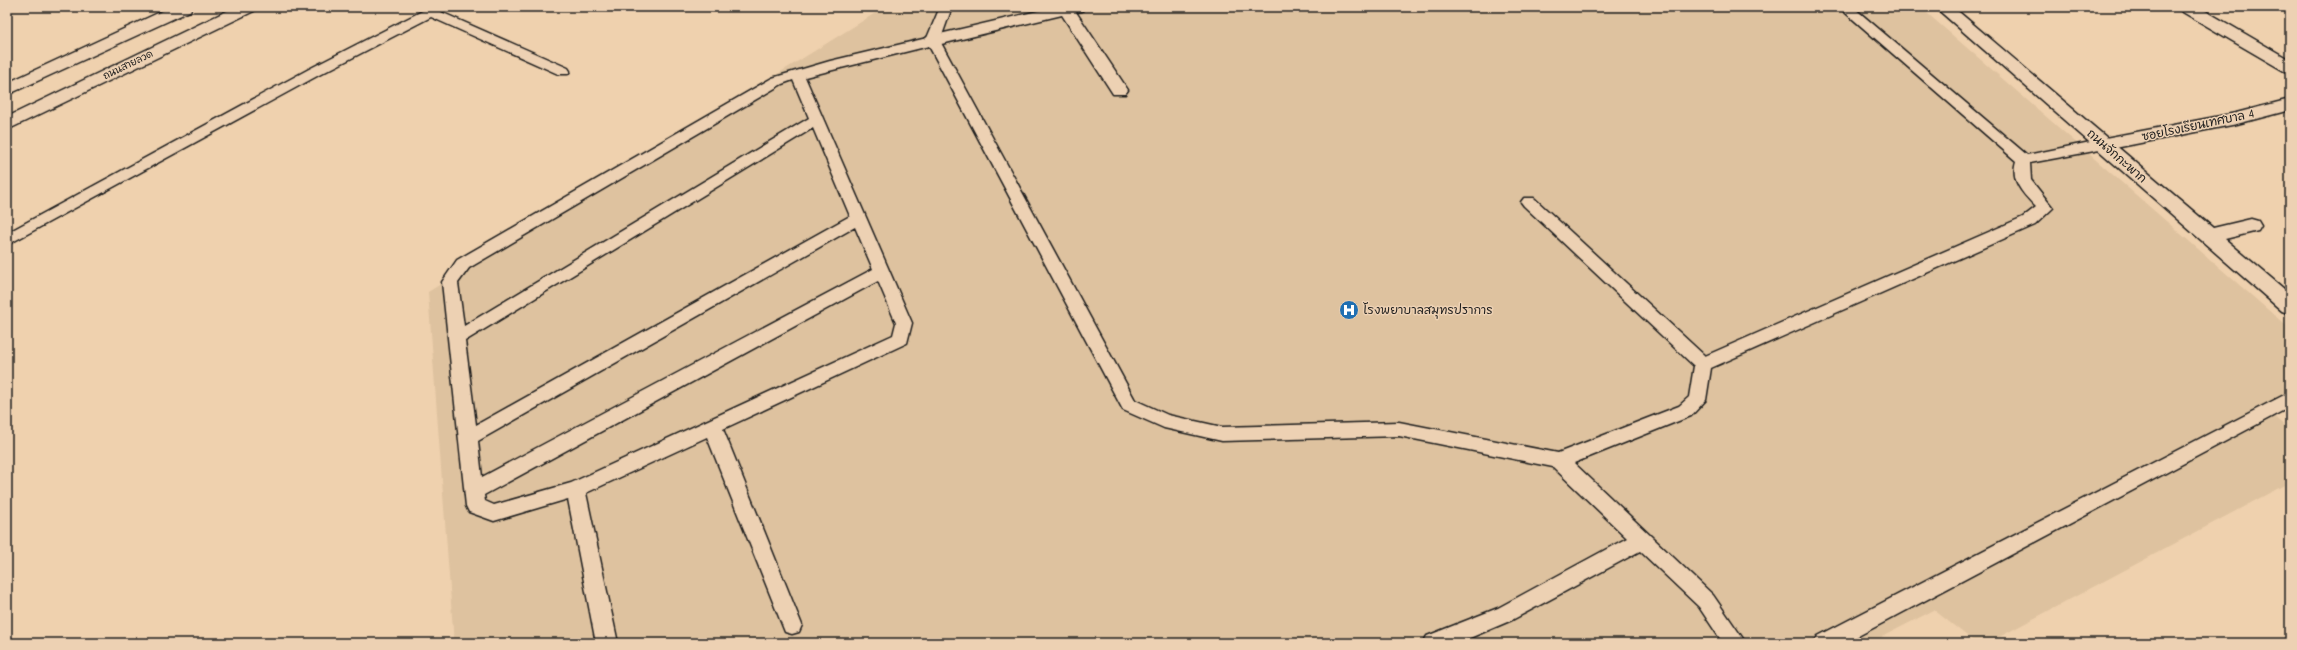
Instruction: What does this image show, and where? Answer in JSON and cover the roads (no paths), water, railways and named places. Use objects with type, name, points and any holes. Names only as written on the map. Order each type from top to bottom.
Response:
[{"type":"street","points":[[7,90],[184,7]]},
{"type":"street","name":"ถนนสายลวด","points":[[7,124],[248,7]]},
{"type":"street","name":"ถนนจักกะพาก","points":[[1943,7],[2104,144],[2290,306]]},
{"type":"street","points":[[2188,7],[2290,67]]},
{"type":"street","points":[[933,41],[1071,8],[1119,90]]},
{"type":"street","name":"ซอยโรงเรียนเทศบาล 4","points":[[2104,144],[2237,118],[2289,105]]},
{"type":"street","points":[[2210,236],[2251,226]]},
{"type":"lane","points":[[946,7],[933,41],[1129,405],[1164,421],[1222,434],[1399,429],[1559,462],[1706,601],[1735,643]]},
{"type":"lane","points":[[1845,7],[2024,160]]},
{"type":"lane","points":[[7,240],[314,72],[435,9],[563,71]]},
{"type":"lane","points":[[797,74],[904,323],[901,339],[576,489],[494,513],[476,506],[450,282],[463,264],[776,81],[797,74],[933,41]]},
{"type":"lane","points":[[456,339],[816,120]]},
{"type":"lane","points":[[2024,160],[2104,144]]},
{"type":"lane","points":[[1703,364],[2029,221],[2045,208],[2021,180],[2020,168],[2024,160]]},
{"type":"lane","points":[[1529,202],[1703,364]]},
{"type":"lane","points":[[468,438],[859,218]]},
{"type":"lane","points":[[474,491],[882,271]]},
{"type":"lane","points":[[1559,462],[1685,411],[1697,400],[1703,364]]},
{"type":"lane","points":[[1825,643],[2290,399]]},
{"type":"lane","points":[[712,426],[792,625]]},
{"type":"lane","points":[[576,489],[607,643]]},
{"type":"lane","points":[[1434,643],[1505,614],[1642,539]]},
{"type":"place","name":"โรงพยาบาลสมุทรปราการ","points":[[1349,310]]}]
